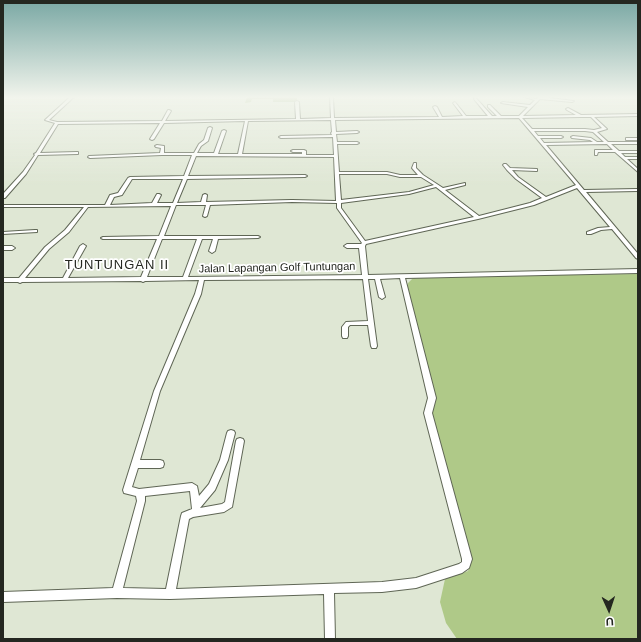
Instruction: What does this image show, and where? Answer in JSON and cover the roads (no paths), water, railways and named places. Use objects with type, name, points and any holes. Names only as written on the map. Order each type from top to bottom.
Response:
[{"type":"street","points":[[3,197],[24,173],[54,127]]},
{"type":"street","points":[[152,139],[160,127]]},
{"type":"street","points":[[240,155],[246,127]]},
{"type":"street","points":[[332,127],[338,173],[339,209],[363,244]]},
{"type":"street","points":[[528,127],[638,257]]},
{"type":"street","points":[[531,130],[605,130],[602,127]]},
{"type":"street","points":[[143,280],[176,204],[195,154],[200,145],[206,141],[210,128]]},
{"type":"street","points":[[216,154],[224,131]]},
{"type":"street","points":[[594,131],[607,141],[638,171]]},
{"type":"street","points":[[281,137],[333,135],[357,132]]},
{"type":"street","points":[[537,137],[561,137]]},
{"type":"street","points":[[573,137],[591,139],[596,143]]},
{"type":"street","points":[[542,144],[596,143],[638,139]]},
{"type":"street","points":[[607,141],[638,143]]},
{"type":"street","points":[[335,144],[357,143]]},
{"type":"street","points":[[157,146],[163,147],[162,154]]},
{"type":"street","points":[[601,148],[616,151]]},
{"type":"street","points":[[293,151],[304,151],[304,156]]},
{"type":"street","points":[[596,154],[596,151],[638,152]]},
{"type":"street","points":[[36,154],[77,153]]},
{"type":"street","points":[[90,157],[162,154],[336,156]]},
{"type":"street","points":[[623,158],[638,158]]},
{"type":"street","points":[[414,164],[414,168],[422,176],[442,189],[478,218]]},
{"type":"street","points":[[536,170],[507,167],[517,178],[546,199]]},
{"type":"street","points":[[338,173],[387,173],[400,176],[422,176]]},
{"type":"street","points":[[107,206],[112,196],[121,194],[130,179],[305,176]]},
{"type":"street","points":[[442,189],[464,184]]},
{"type":"street","points":[[3,206],[107,206],[292,201],[338,202],[408,193],[436,186]]},
{"type":"street","points":[[347,246],[363,244],[478,218],[546,199],[578,186]]},
{"type":"street","points":[[582,191],[638,190]]},
{"type":"street","points":[[154,204],[159,195]]},
{"type":"street","points":[[205,195],[205,216]]},
{"type":"street","points":[[20,281],[47,248],[67,231],[87,206]]},
{"type":"street","points":[[589,233],[600,229],[613,228]]},
{"type":"street","points":[[3,233],[35,231]]},
{"type":"street","points":[[185,279],[200,237]]},
{"type":"street","points":[[212,251],[216,237]]},
{"type":"street","points":[[103,238],[258,237]]},
{"type":"street","name":"Jalan Lapangan Golf Tuntungan","points":[[3,280],[366,277],[363,244]]},
{"type":"street","points":[[64,280],[83,246]]},
{"type":"street","points":[[3,248],[12,248]]},
{"type":"street","points":[[374,346],[366,277],[638,271]]},
{"type":"street","points":[[3,597],[117,593],[170,594],[382,587],[416,583],[462,568],[466,565],[467,559],[428,413],[432,398],[402,276]]},
{"type":"street","points":[[378,277],[382,297]]},
{"type":"street","points":[[194,510],[194,489],[192,487],[139,493],[127,490],[157,391],[198,294],[202,279]]},
{"type":"street","points":[[345,336],[344,327],[348,322],[371,323]]},
{"type":"street","points":[[170,594],[182,524],[185,516],[194,510],[212,487],[224,460],[231,433]]},
{"type":"street","points":[[194,510],[224,508],[229,504],[240,441]]},
{"type":"street","points":[[135,464],[160,464]]},
{"type":"street","points":[[117,593],[142,501],[139,493]]},
{"type":"street","points":[[329,589],[330,639]]},
{"type":"district","name":"TUNTUNGAN II","points":[[117,265]]}]
